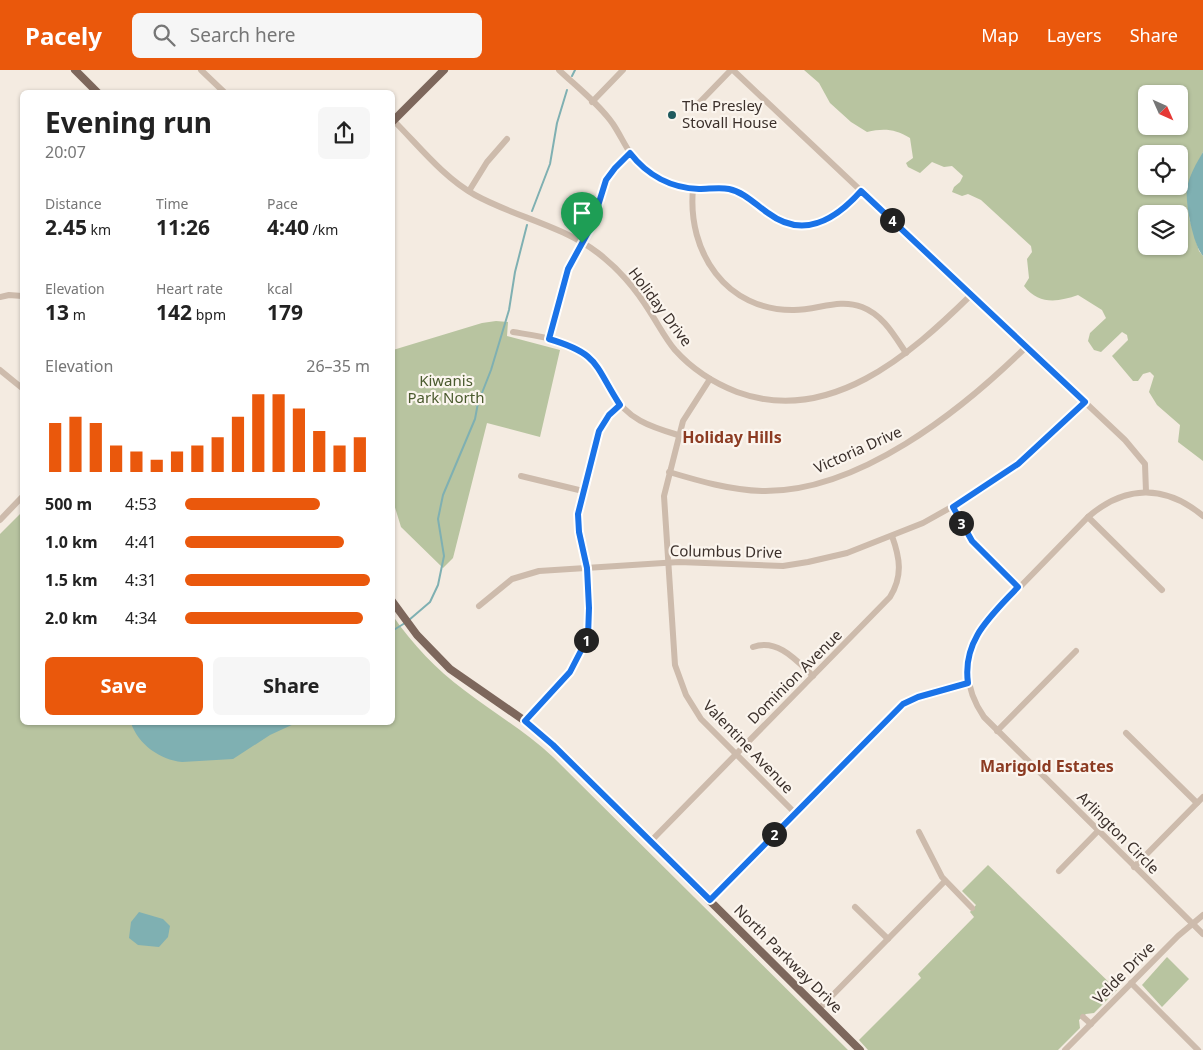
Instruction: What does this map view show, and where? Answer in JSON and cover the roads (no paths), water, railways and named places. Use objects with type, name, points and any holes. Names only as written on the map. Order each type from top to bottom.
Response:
[{"type":"main road","points":[[75,70],[95,90]]},
{"type":"main road","points":[[395,120],[444,70]]},
{"type":"main road","name":"North Parkway Drive","points":[[395,606],[405,621],[450,668],[525,721],[553,745],[860,1050]]},
{"type":"street","points":[[201,70],[222,90]]},
{"type":"street","points":[[560,70],[613,125],[630,153],[653,175],[668,183],[693,188],[732,190],[774,217],[790,224],[800,225],[817,223],[831,218],[846,207],[861,191]]},
{"type":"street","points":[[592,102],[623,70]]},
{"type":"street","points":[[699,103],[732,70],[1085,402],[1144,460],[1147,472],[1146,492],[1176,498],[1203,516]]},
{"type":"street","name":"Holiday Drive","points":[[395,124],[451,177],[469,191],[556,228],[606,260],[624,277],[640,297],[675,350],[690,365],[710,379],[754,397],[780,401],[810,399],[849,387],[906,353],[936,329],[971,295]]},
{"type":"street","points":[[469,191],[487,162],[508,139]]},
{"type":"street","points":[[549,339],[568,269],[592,225],[606,180],[630,153]]},
{"type":"street","points":[[693,188],[693,225],[699,246],[714,271],[734,291],[757,304],[786,310],[808,309],[840,303],[864,307],[883,320],[906,353]]},
{"type":"street","points":[[0,297],[20,296]]},
{"type":"street","points":[[513,332],[549,339],[575,348],[599,367],[620,405],[641,422],[678,435]]},
{"type":"street","name":"Victoria Drive","points":[[669,472],[722,486],[762,491],[809,485],[835,477],[891,451],[939,422],[986,386],[1026,347]]},
{"type":"street","points":[[0,370],[20,386]]},
{"type":"street","name":"Valentine Avenue","points":[[710,379],[685,415],[669,472],[664,502],[673,653],[686,696],[701,719],[794,813]]},
{"type":"street","name":"Columbus Drive","points":[[479,606],[501,586],[523,575],[539,571],[702,562],[767,566],[790,565],[839,555],[892,536],[953,507],[1018,464],[1085,402]]},
{"type":"street","points":[[525,721],[570,672],[583,649],[589,624],[587,568],[578,523],[583,491],[599,431],[609,415],[620,405]]},
{"type":"street","points":[[520,476],[583,491]]},
{"type":"street","name":"Arlington Circle","points":[[1146,492],[1130,494],[1113,500],[1088,517],[986,621],[974,638],[968,658],[968,683],[978,708],[997,731],[1203,934]]},
{"type":"street","points":[[0,520],[20,500]]},
{"type":"street","points":[[953,507],[972,541],[1018,587]]},
{"type":"street","points":[[1088,517],[1162,590]]},
{"type":"street","name":"Dominion Avenue","points":[[650,841],[883,606],[893,592],[900,568],[892,536]]},
{"type":"street","points":[[753,647],[764,644],[778,648],[793,657],[813,676]]},
{"type":"street","points":[[997,731],[1076,651]]},
{"type":"street","points":[[710,900],[903,704],[918,697],[968,683]]},
{"type":"street","points":[[1126,733],[1197,803]]},
{"type":"street","points":[[1134,867],[1203,797]]},
{"type":"street","points":[[1058,871],[1098,831]]},
{"type":"street","points":[[920,832],[945,881],[972,908]]},
{"type":"street","points":[[819,1009],[945,881]]},
{"type":"street","points":[[855,907],[888,939]]},
{"type":"street","name":"Velde Drive","points":[[1065,1050],[1203,915]]},
{"type":"street","points":[[1132,983],[1198,1050]]},
{"type":"street","points":[[1083,1017],[1091,1024]]},
{"type":"water","points":[[1203,152],[1203,256],[1199,251],[1193,234],[1187,195],[1188,185]]},
{"type":"water","points":[[132,725],[292,725],[270,735],[233,759],[182,762],[166,758],[151,750],[134,731]]},
{"type":"water","points":[[139,912],[163,919],[170,926],[168,937],[159,947],[138,945],[129,938],[131,922]]},
{"type":"waterway","points":[[572,76],[575,70]]},
{"type":"waterway","points":[[532,211],[550,164],[557,123],[567,90]]},
{"type":"waterway","points":[[409,620],[430,602],[438,585],[444,556],[438,519],[443,495],[475,419],[478,403],[491,370],[509,310],[515,272],[527,225]]},
{"type":"waterway","points":[[395,629],[405,623]]},
{"type":"place","name":"The Presley Stovall House","points":[[672,115]]},
{"type":"district","name":"Holiday Hills","points":[[732,437]]},
{"type":"district","name":"Marigold Estates","points":[[1047,766]]},
{"type":"park label","name":"Kiwanis Park North","points":[[446,390]]}]
